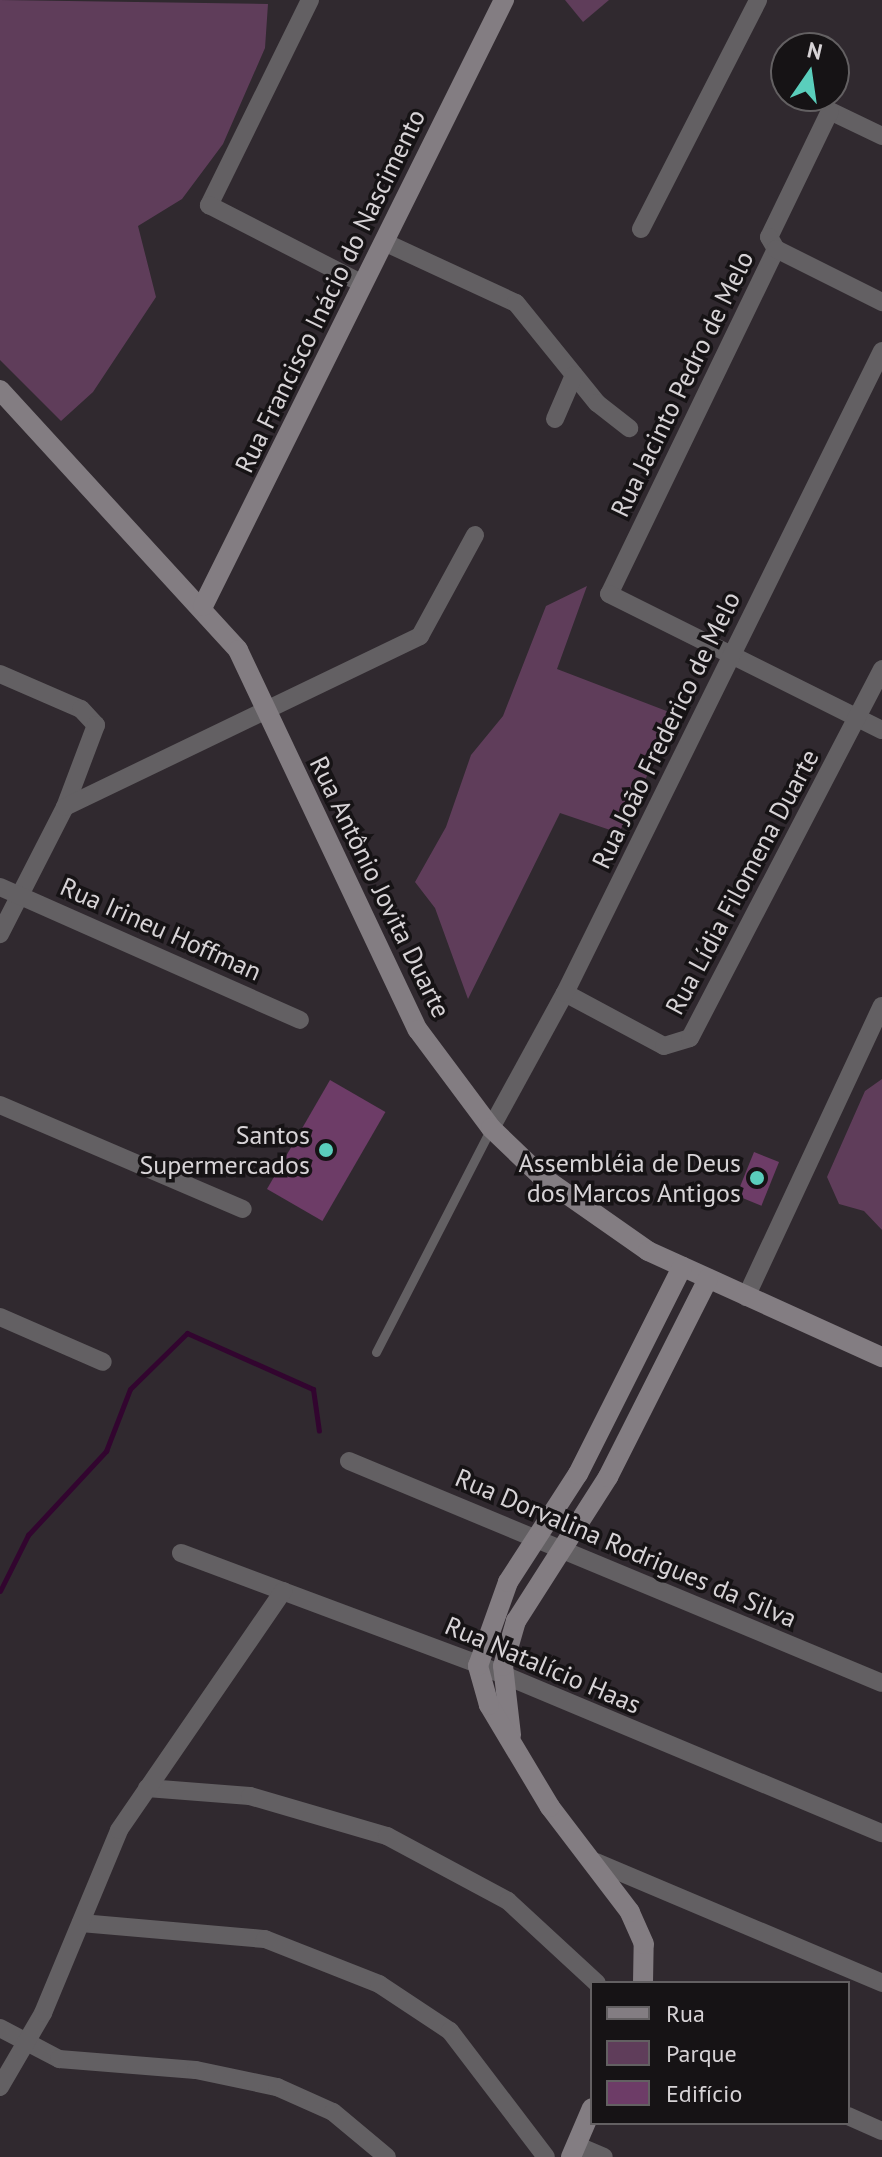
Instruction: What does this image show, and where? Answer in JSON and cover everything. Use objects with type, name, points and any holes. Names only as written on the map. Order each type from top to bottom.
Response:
[{"type":"main road","name":"Rua Francisco Inácio do Nascimento","points":[[203,606],[504,0]]},
{"type":"main road","name":"Rua Antônio Jovita Duarte","points":[[0,390],[203,606],[238,650],[418,1030],[491,1128],[588,1211],[682,1267],[882,1357]]},
{"type":"main road","points":[[643,1981],[644,1944],[596,1862],[550,1807],[489,1705],[478,1665],[491,1615],[535,1539],[578,1474],[682,1267]]},
{"type":"main road","points":[[512,1743],[505,1646],[516,1621],[608,1477],[708,1279]]},
{"type":"main road","points":[[574,2151],[590,2113]]},
{"type":"street","points":[[310,0],[209,205],[363,284]]},
{"type":"street","points":[[641,229],[758,0]]},
{"type":"street","name":"Rua Jacinto Pedro de Melo","points":[[732,655],[609,594],[776,249],[769,237],[830,111],[882,136]]},
{"type":"street","points":[[384,242],[516,303],[597,403],[629,428]]},
{"type":"street","points":[[776,249],[882,302]]},
{"type":"street","name":"Rua João Frederico de Melo","points":[[491,1128],[565,993],[882,351]]},
{"type":"street","points":[[555,419],[574,375]]},
{"type":"street","points":[[65,807],[265,706],[420,636],[475,535]]},
{"type":"street","points":[[732,655],[882,730]]},
{"type":"street","name":"Rua Lídia Filomena Duarte","points":[[565,993],[664,1046],[690,1038],[882,669]]},
{"type":"street","points":[[0,674],[81,709],[96,725],[65,807],[9,891],[0,934]]},
{"type":"street","name":"Rua Irineu Hoffman","points":[[9,891],[300,1020]]},
{"type":"street","points":[[746,1297],[882,1006]]},
{"type":"street","points":[[0,1105],[243,1209]]},
{"type":"street","points":[[0,1317],[103,1362]]},
{"type":"street","name":"Rua Dorvalina Rodrigues da Silva","points":[[349,1461],[882,1683]]},
{"type":"street","name":"Rua Natalício Haas","points":[[181,1553],[478,1665],[505,1679],[882,1833]]},
{"type":"street","points":[[0,2087],[27,2046],[119,1830],[283,1591]]},
{"type":"street","points":[[147,1788],[286,1803],[414,1848],[520,1910],[595,1981]]},
{"type":"street","points":[[596,1862],[882,1983]]},
{"type":"street","points":[[81,1923],[254,1936],[379,1984],[427,2013],[467,2048],[546,2157]]},
{"type":"street","points":[[0,2028],[27,2046],[59,2059],[196,2070],[277,2087],[333,2112],[387,2157]]},
{"type":"street","points":[[850,2117],[882,2131]]},
{"type":"street","points":[[574,2151],[604,2157]]},
{"type":"lane","points":[[376,1352],[491,1128]]},
{"type":"green space","points":[[0,0],[268,4],[265,48],[223,144],[182,199],[138,226],[156,297],[93,392],[61,421],[0,360]]},
{"type":"green space","points":[[565,0],[609,0],[583,22]]},
{"type":"green space","points":[[587,586],[557,669],[677,715],[619,833],[560,813],[468,999],[435,908],[415,882],[446,827],[471,755],[503,716],[546,606]]},
{"type":"green space","points":[[882,1079],[882,1230],[864,1211],[839,1204],[827,1177],[865,1091]]},
{"type":"building","name":"Santos Supermercados","points":[[330,1080],[385,1112],[322,1221],[267,1189]]},
{"type":"building","name":"Assembléia de Deus dos Marcos Antigos","points":[[754,1152],[779,1162],[761,1206],[736,1196]]},
{"type":"waterway","points":[[0,1591],[28,1535],[106,1451],[130,1389],[187,1333],[313,1389],[319,1431]]},
{"type":"place","name":"Santos Supermercados","points":[[326,1150]]},
{"type":"place","name":"Assembléia de Deus dos Marcos Antigos","points":[[757,1178]]}]
